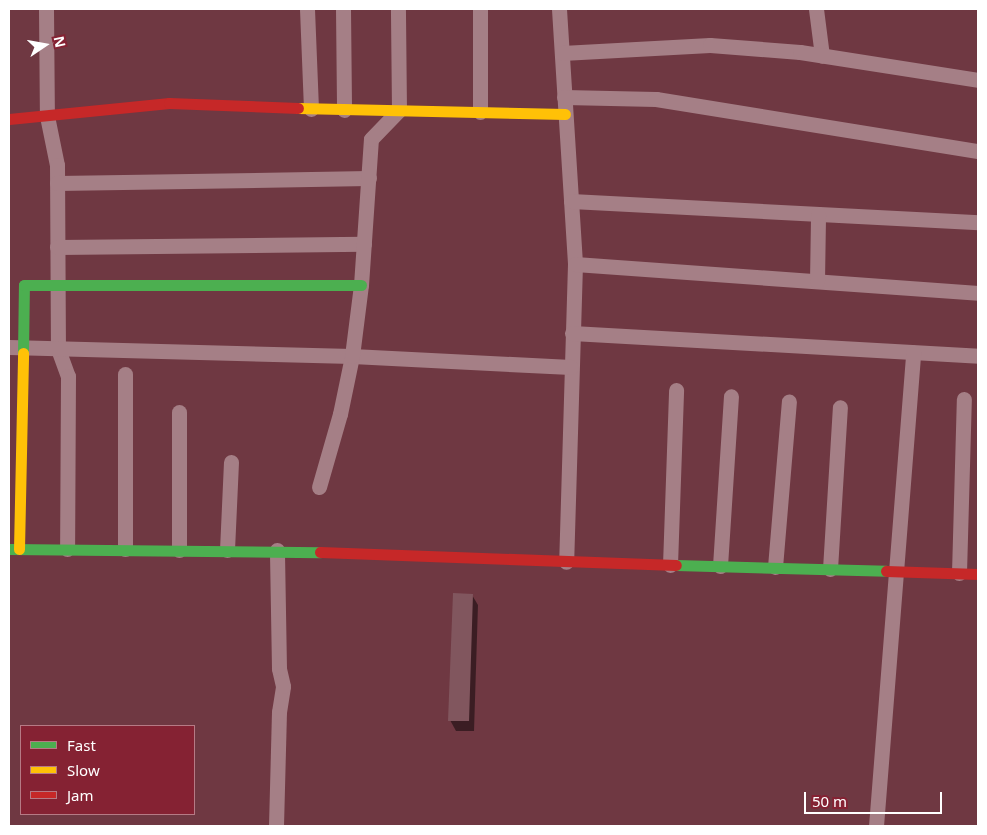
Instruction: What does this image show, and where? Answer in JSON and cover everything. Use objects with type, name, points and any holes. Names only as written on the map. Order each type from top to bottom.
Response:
[{"type":"street","points":[[46,9],[47,116],[57,166],[58,349],[68,376],[67,549]]},
{"type":"street","points":[[308,9],[311,108]]},
{"type":"street","points":[[343,9],[344,110]]},
{"type":"street","points":[[319,487],[340,414],[352,356],[361,284],[371,139],[399,110],[398,9]]},
{"type":"street","points":[[480,9],[480,112]]},
{"type":"street","points":[[559,9],[576,264],[572,333],[566,562]]},
{"type":"street","points":[[816,9],[822,56]]},
{"type":"street","points":[[562,53],[710,45],[822,56],[978,80]]},
{"type":"street","points":[[564,97],[656,98],[978,151]]},
{"type":"street","points":[[9,119],[169,103],[344,110],[565,114]]},
{"type":"street","points":[[57,183],[369,178]]},
{"type":"street","points":[[571,201],[978,222]]},
{"type":"street","points":[[817,281],[818,214]]},
{"type":"street","points":[[58,247],[364,244]]},
{"type":"street","points":[[576,264],[978,293]]},
{"type":"street","points":[[361,284],[24,285],[16,348],[14,549],[277,550],[566,562],[978,574]]},
{"type":"street","points":[[572,333],[978,356]]},
{"type":"street","points":[[16,348],[352,356],[571,367]]},
{"type":"street","points":[[876,826],[897,571],[912,352]]},
{"type":"street","points":[[125,374],[125,549]]},
{"type":"street","points":[[670,565],[676,390]]},
{"type":"street","points":[[720,566],[731,396]]},
{"type":"street","points":[[958,573],[964,399]]},
{"type":"street","points":[[775,567],[789,402]]},
{"type":"street","points":[[830,569],[840,407]]},
{"type":"street","points":[[179,412],[179,550]]},
{"type":"street","points":[[227,550],[231,462]]},
{"type":"street","points":[[276,826],[279,712],[282,686],[279,668],[277,550]]},
{"type":"building","points":[[453,593],[473,594],[469,721],[448,721]]},
{"type":"traffic: fast","points":[[23,353],[24,285],[361,285]]},
{"type":"traffic: fast","points":[[9,549],[320,552]]},
{"type":"traffic: fast","points":[[676,565],[886,571]]},
{"type":"traffic: slow","points":[[298,108],[565,114]]},
{"type":"traffic: slow","points":[[19,549],[23,353]]},
{"type":"traffic: jam","points":[[9,119],[169,103],[298,108]]},
{"type":"traffic: jam","points":[[320,552],[676,565]]},
{"type":"traffic: jam","points":[[886,571],[978,574]]}]
